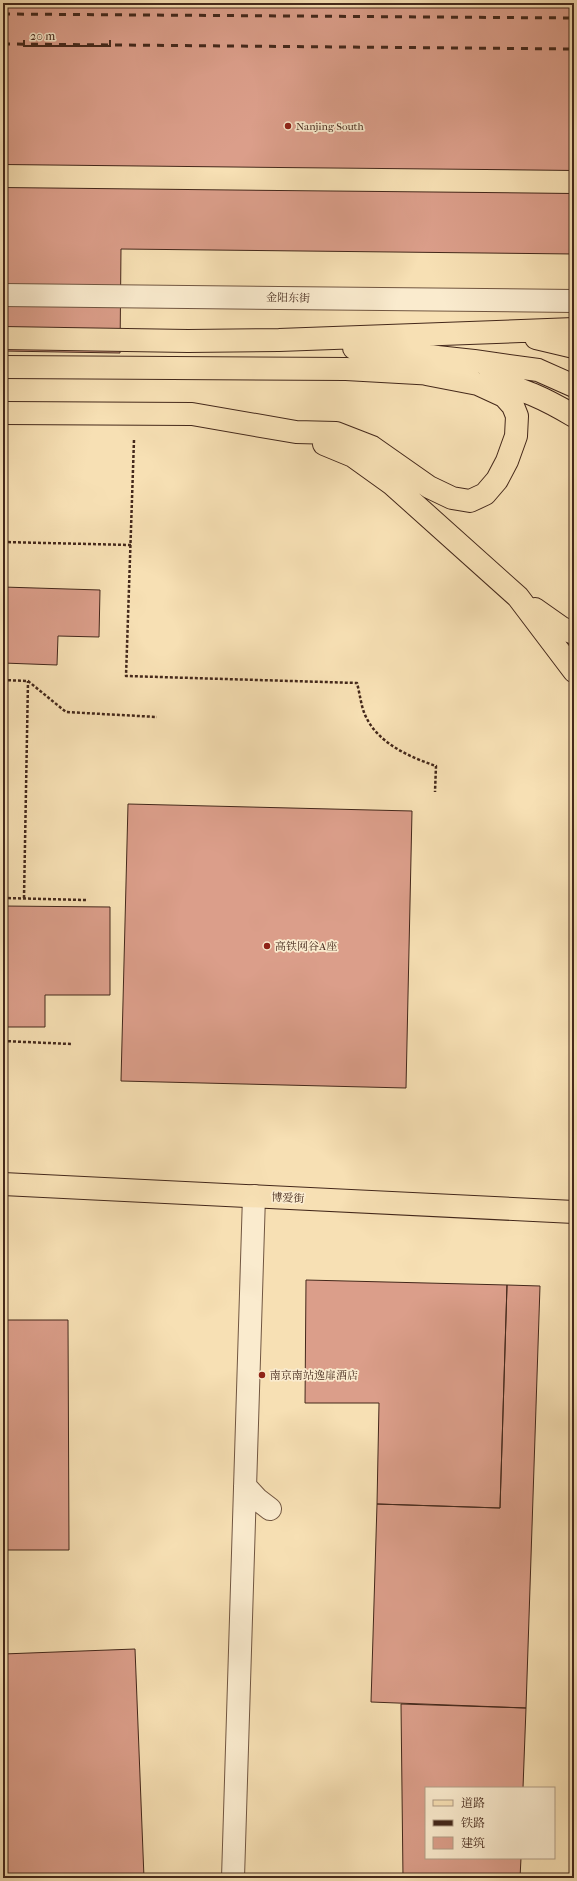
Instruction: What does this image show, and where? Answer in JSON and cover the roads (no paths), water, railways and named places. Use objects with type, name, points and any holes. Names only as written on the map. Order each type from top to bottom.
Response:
[{"type":"main road","points":[[3,176],[574,182]]},
{"type":"main road","points":[[3,338],[188,341],[279,340],[574,329]]},
{"type":"main road","points":[[507,331],[574,347]]},
{"type":"main road","points":[[279,340],[474,360],[538,370],[574,386]]},
{"type":"main road","points":[[388,352],[465,367],[546,399],[574,416]]},
{"type":"main road","points":[[3,368],[346,369],[476,377],[514,386]]},
{"type":"main road","points":[[3,413],[192,414],[296,432],[336,433],[372,447],[429,487],[452,498],[470,501],[484,494],[498,480],[516,436],[517,416],[513,406],[504,396],[478,384],[421,373]]},
{"type":"main road","points":[[296,432],[352,456],[392,484],[518,597],[562,628],[574,633]]},
{"type":"main road","points":[[518,597],[574,671]]},
{"type":"main road","name":"博爱街","points":[[3,1184],[574,1212]]},
{"type":"street","name":"金阳东街","points":[[3,295],[574,301]]},
{"type":"street","points":[[233,1878],[254,1196]]},
{"type":"street","points":[[245,1486],[257,1499],[270,1509]]},
{"type":"railway","points":[[3,14],[574,18]]},
{"type":"railway","points":[[3,44],[574,49]]},
{"type":"place","name":"Nanjing South","points":[[288,126]]},
{"type":"place","name":"高铁网谷A座","points":[[267,946]]},
{"type":"place","name":"南京南站逸扉酒店","points":[[262,1375]]}]
